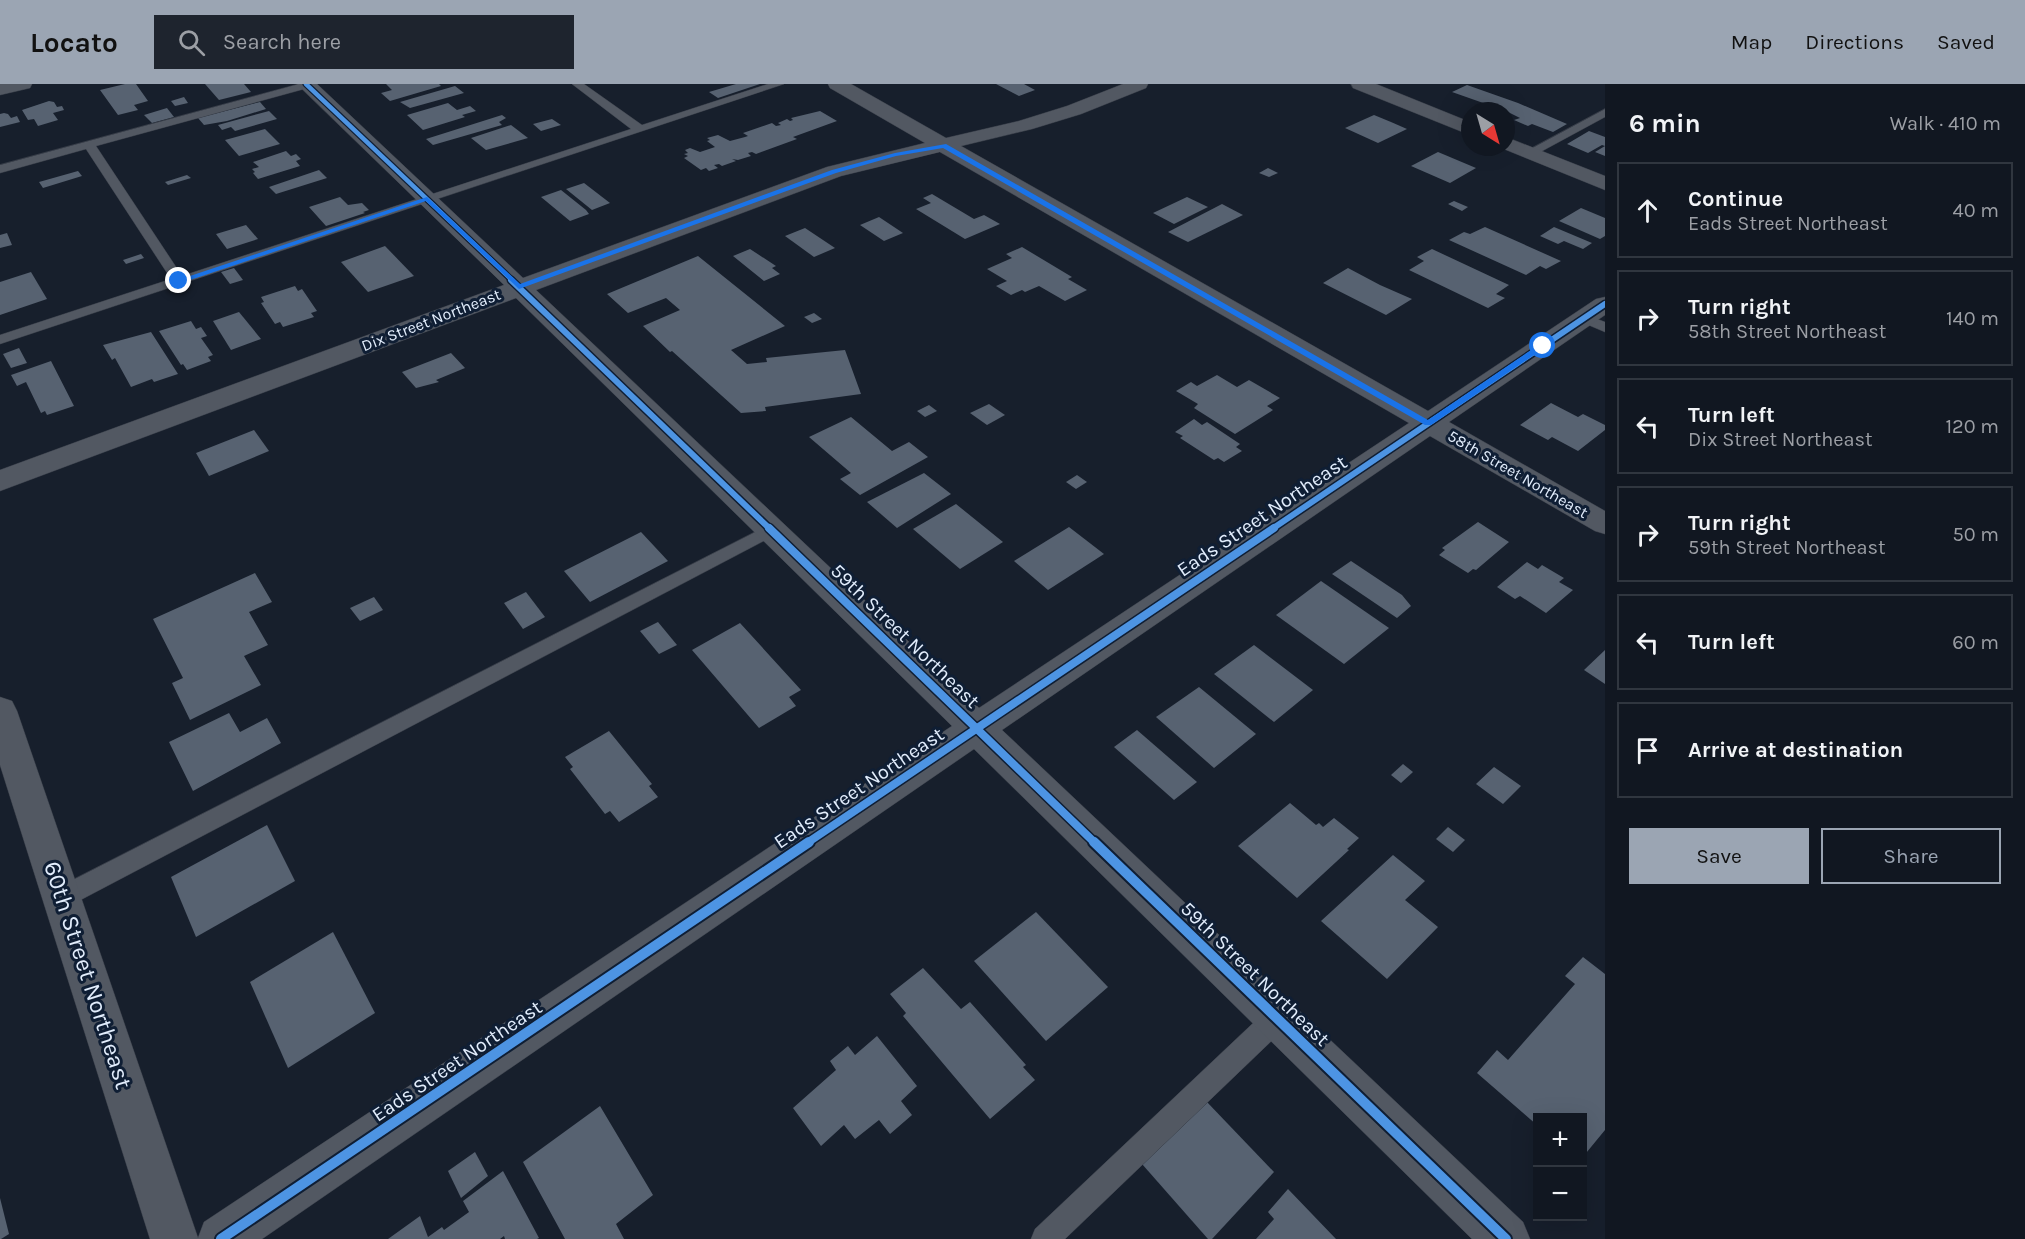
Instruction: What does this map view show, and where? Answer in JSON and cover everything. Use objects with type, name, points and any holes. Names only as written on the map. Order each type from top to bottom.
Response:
[{"type":"street","points":[[0,90],[22,84]]},
{"type":"street","name":"59th Street Northeast","points":[[308,84],[1506,1239]]},
{"type":"street","name":"58th Street Northeast","points":[[837,84],[1605,524]]},
{"type":"street","name":"Dix Street Northeast","points":[[0,481],[834,171],[895,155],[944,146],[1064,113],[1139,84]]},
{"type":"street","points":[[1360,84],[1461,125]]},
{"type":"street","points":[[1515,147],[1605,183]]},
{"type":"street","name":"Eads Street Northeast","points":[[221,1239],[1428,423],[1598,317]]},
{"type":"street","name":"60th Street Northeast","points":[[0,711],[174,1239]]},
{"type":"lane","points":[[0,169],[308,84]]},
{"type":"lane","points":[[577,84],[639,129]]},
{"type":"lane","points":[[0,340],[779,84]]},
{"type":"lane","points":[[1529,153],[1605,112]]},
{"type":"lane","points":[[89,144],[179,281]]},
{"type":"lane","points":[[63,897],[771,530]]},
{"type":"lane","points":[[1045,1239],[1277,1018]]},
{"type":"building","points":[[125,84],[136,84],[148,101],[134,105],[138,110],[118,115],[100,90]]},
{"type":"building","points":[[205,84],[244,84],[251,92],[219,100]]},
{"type":"building","points":[[386,84],[439,84],[441,86],[390,101],[381,93],[392,90]]},
{"type":"building","points":[[736,84],[760,84],[718,98],[709,92]]},
{"type":"building","points":[[996,84],[1024,84],[1035,90],[1019,96]]},
{"type":"building","points":[[1467,85],[1518,103],[1567,124],[1553,132],[1532,124],[1528,126],[1515,120],[1520,118],[1515,116],[1515,102],[1480,102],[1452,92]]},
{"type":"building","points":[[455,86],[464,93],[410,108],[400,102]]},
{"type":"building","points":[[184,97],[188,103],[175,106],[171,101]]},
{"type":"building","points":[[49,101],[54,102],[57,107],[62,106],[64,110],[53,113],[58,120],[38,126],[34,119],[28,120],[22,110]]},
{"type":"building","points":[[260,102],[266,109],[227,121],[204,125],[198,118]]},
{"type":"building","points":[[448,103],[457,110],[470,106],[476,111],[462,115],[465,117],[423,130],[407,115]]},
{"type":"building","points":[[167,108],[174,117],[152,123],[144,115]]},
{"type":"building","points":[[269,111],[277,119],[235,131],[231,127],[222,130],[218,125]]},
{"type":"building","points":[[820,111],[837,121],[756,154],[748,153],[751,156],[738,160],[732,159],[736,161],[722,166],[714,165],[718,168],[709,171],[706,168],[701,170],[684,158],[688,156],[684,154],[688,153],[685,150],[690,148],[700,152],[715,147],[707,141],[710,140],[707,138],[718,135],[730,141],[748,136],[743,133],[772,123],[776,126],[781,125],[778,123],[787,119],[790,121],[793,120],[791,118]]},
{"type":"building","points":[[4,113],[11,118],[17,116],[20,122],[0,127],[0,114]]},
{"type":"building","points":[[502,115],[506,118],[499,122],[502,125],[433,145],[426,139]]},
{"type":"building","points":[[1374,115],[1407,129],[1378,143],[1345,128]]},
{"type":"building","points":[[552,119],[561,125],[541,131],[533,124]]},
{"type":"building","points":[[511,125],[528,138],[486,150],[471,138]]},
{"type":"building","points":[[265,129],[280,144],[239,156],[225,140]]},
{"type":"building","points":[[1589,131],[1605,137],[1605,146],[1602,145],[1588,153],[1567,144]]},
{"type":"building","points":[[1605,146],[1605,156],[1595,152]]},
{"type":"building","points":[[286,151],[291,156],[296,154],[301,159],[296,161],[300,166],[258,179],[253,173],[255,172],[252,169],[259,167],[253,162]]},
{"type":"building","points":[[1438,152],[1476,168],[1450,183],[1411,166]]},
{"type":"building","points":[[1268,168],[1278,173],[1269,177],[1259,173]]},
{"type":"building","points":[[319,170],[327,178],[276,194],[269,187]]},
{"type":"building","points":[[78,171],[82,176],[43,188],[39,182]]},
{"type":"building","points":[[187,175],[191,178],[168,185],[165,182]]},
{"type":"building","points":[[584,183],[610,203],[592,210],[566,189]]},
{"type":"building","points":[[561,190],[589,214],[570,221],[541,197]]},
{"type":"building","points":[[932,194],[974,219],[984,215],[1000,224],[965,239],[916,209],[931,203],[923,198]]},
{"type":"building","points":[[340,197],[348,205],[362,203],[369,210],[326,226],[309,207]]},
{"type":"building","points":[[1187,197],[1208,207],[1174,224],[1153,213]]},
{"type":"building","points":[[1454,201],[1468,207],[1462,211],[1448,204]]},
{"type":"building","points":[[1222,204],[1243,215],[1188,242],[1168,232]]},
{"type":"building","points":[[1581,208],[1605,218],[1605,236],[1600,239],[1559,221]]},
{"type":"building","points":[[879,217],[903,233],[884,241],[860,225]]},
{"type":"building","points":[[246,225],[258,239],[227,249],[216,234]]},
{"type":"building","points":[[1485,227],[1561,261],[1546,269],[1540,266],[1526,275],[1449,240],[1464,232],[1470,234]]},
{"type":"building","points":[[1554,227],[1592,243],[1583,249],[1564,241],[1558,244],[1540,236]]},
{"type":"building","points":[[805,228],[835,248],[814,257],[785,236]]},
{"type":"building","points":[[7,233],[12,245],[0,248],[0,235]]},
{"type":"building","points":[[385,246],[414,276],[368,292],[341,262]]},
{"type":"building","points":[[1022,247],[1072,277],[1068,279],[1087,290],[1065,301],[1039,286],[1011,295],[996,286],[1007,281],[987,269],[1012,258],[1006,254]]},
{"type":"building","points":[[750,249],[776,266],[772,268],[780,274],[764,281],[733,256]]},
{"type":"building","points":[[1432,249],[1509,285],[1496,294],[1505,298],[1488,308],[1409,270],[1424,261],[1417,257]]},
{"type":"building","points":[[141,254],[144,258],[126,264],[123,260]]},
{"type":"building","points":[[698,256],[785,326],[731,350],[747,364],[767,362],[766,358],[845,350],[861,394],[765,407],[766,411],[741,413],[643,326],[680,310],[666,298],[628,313],[607,294]]},
{"type":"building","points":[[234,268],[243,280],[230,284],[221,272]]},
{"type":"building","points":[[1348,268],[1412,299],[1386,315],[1323,283]]},
{"type":"building","points":[[31,272],[47,299],[0,315],[0,282]]},
{"type":"building","points":[[295,286],[298,291],[302,289],[317,311],[311,313],[314,317],[283,327],[280,322],[275,324],[261,303],[264,302],[261,297]]},
{"type":"building","points":[[239,312],[261,339],[231,350],[213,321]]},
{"type":"building","points":[[814,313],[822,319],[812,323],[804,317]]},
{"type":"building","points":[[191,321],[196,329],[201,327],[207,336],[201,338],[213,355],[208,357],[211,361],[187,370],[183,364],[181,365],[159,331]]},
{"type":"building","points":[[151,332],[178,374],[154,382],[152,379],[131,387],[115,358],[112,360],[103,345]]},
{"type":"building","points":[[19,348],[27,363],[11,368],[3,354]]},
{"type":"building","points":[[451,353],[465,368],[436,380],[439,382],[416,388],[402,372]]},
{"type":"building","points":[[51,361],[74,406],[47,415],[45,411],[41,413],[26,382],[17,386],[11,375]]},
{"type":"building","points":[[1217,375],[1237,387],[1249,380],[1280,398],[1267,406],[1273,410],[1235,434],[1194,408],[1198,404],[1176,391],[1191,382],[1197,386]]},
{"type":"building","points":[[1551,403],[1578,417],[1583,414],[1605,425],[1605,430],[1578,451],[1552,437],[1548,440],[1520,425]]},
{"type":"building","points":[[989,404],[1005,415],[987,425],[970,413]]},
{"type":"building","points":[[929,405],[937,411],[925,417],[917,411]]},
{"type":"building","points":[[851,417],[892,451],[909,442],[928,457],[860,495],[840,479],[851,473],[809,437]]},
{"type":"building","points":[[1194,419],[1202,425],[1207,422],[1240,444],[1236,447],[1242,451],[1224,462],[1218,458],[1214,460],[1180,438],[1183,436],[1175,432]]},
{"type":"building","points":[[254,430],[269,451],[209,476],[196,453]]},
{"type":"building","points":[[924,473],[951,494],[897,528],[867,502]]},
{"type":"building","points":[[1077,475],[1087,482],[1076,489],[1066,482]]},
{"type":"building","points":[[956,504],[1003,542],[960,569],[913,529]]},
{"type":"building","points":[[1478,522],[1509,542],[1476,570],[1473,569],[1468,573],[1439,555],[1445,550],[1442,548]]},
{"type":"building","points":[[1069,527],[1104,554],[1048,590],[1014,561]]},
{"type":"building","points":[[641,532],[668,561],[590,602],[564,571]]},
{"type":"building","points":[[1351,561],[1402,595],[1411,606],[1397,618],[1332,574]]},
{"type":"building","points":[[1527,562],[1538,569],[1542,565],[1564,578],[1559,582],[1573,590],[1546,613],[1520,596],[1515,599],[1497,587]]},
{"type":"building","points":[[255,573],[272,602],[249,612],[268,645],[244,656],[261,685],[190,720],[172,683],[183,678],[153,619]]},
{"type":"building","points":[[1321,581],[1389,628],[1344,664],[1276,615]]},
{"type":"building","points":[[526,592],[545,617],[523,629],[504,603]]},
{"type":"building","points":[[374,597],[383,610],[360,621],[350,608]]},
{"type":"building","points":[[658,622],[677,645],[659,654],[640,631]]},
{"type":"building","points":[[740,623],[801,690],[789,697],[796,706],[759,728],[692,650]]},
{"type":"building","points":[[1254,645],[1313,690],[1274,722],[1214,674]]},
{"type":"building","points":[[1605,650],[1605,684],[1584,670]]},
{"type":"building","points":[[1199,687],[1256,734],[1214,768],[1156,717]]},
{"type":"building","points":[[229,713],[240,732],[267,718],[281,743],[193,791],[169,742]]},
{"type":"building","points":[[1137,730],[1197,782],[1174,800],[1114,747]]},
{"type":"building","points":[[609,731],[652,784],[649,786],[658,797],[619,822],[610,811],[605,814],[570,769],[573,767],[565,757]]},
{"type":"building","points":[[1403,764],[1413,772],[1401,783],[1391,775]]},
{"type":"building","points":[[1494,767],[1521,786],[1503,804],[1476,784]]},
{"type":"building","points":[[1290,803],[1316,825],[1319,823],[1323,827],[1334,818],[1359,838],[1297,898],[1238,846]]},
{"type":"building","points":[[267,825],[295,881],[196,937],[171,877]]},
{"type":"building","points":[[1448,827],[1465,840],[1453,852],[1436,839]]},
{"type":"building","points":[[1393,855],[1425,881],[1405,900],[1438,927],[1387,979],[1321,921]]},
{"type":"building","points":[[1036,912],[1108,987],[1046,1041],[974,961]]},
{"type":"building","points":[[333,932],[375,1013],[288,1068],[250,982]]},
{"type":"building","points":[[1583,957],[1605,974],[1605,1130],[1587,1152],[1587,1113],[1533,1113],[1533,1122],[1477,1073],[1497,1050],[1508,1060],[1575,984],[1565,976]]},
{"type":"building","points":[[923,968],[961,1009],[970,1002],[1026,1065],[1023,1067],[1035,1080],[990,1119],[903,1016],[906,1013],[890,994]]},
{"type":"building","points":[[877,1036],[917,1086],[901,1101],[912,1115],[890,1134],[879,1120],[855,1139],[844,1125],[821,1146],[793,1108],[836,1070],[830,1061],[848,1046],[855,1055]]},
{"type":"building","points":[[1206,1101],[1274,1172],[1212,1239],[1208,1239],[1142,1164]]},
{"type":"building","points":[[600,1106],[653,1195],[616,1224],[624,1239],[565,1239],[523,1162]]},
{"type":"building","points":[[475,1152],[488,1176],[461,1198],[448,1171]]},
{"type":"building","points":[[503,1171],[539,1238],[505,1239],[504,1236],[500,1239],[388,1239],[420,1216],[428,1237],[442,1227],[444,1230],[469,1212],[463,1201]]},
{"type":"building","points":[[1288,1189],[1336,1239],[1256,1239],[1274,1219],[1268,1212]]},
{"type":"building","points":[[0,1198],[9,1234],[1,1239],[0,1239]]},
{"type":"cycle path","points":[[306,84],[1506,1239]]},
{"type":"cycle path","points":[[221,1239],[1605,304]]},
{"type":"route","points":[[179,281],[427,199],[519,287],[834,171],[895,155],[944,146],[1428,423],[1543,346]]}]
